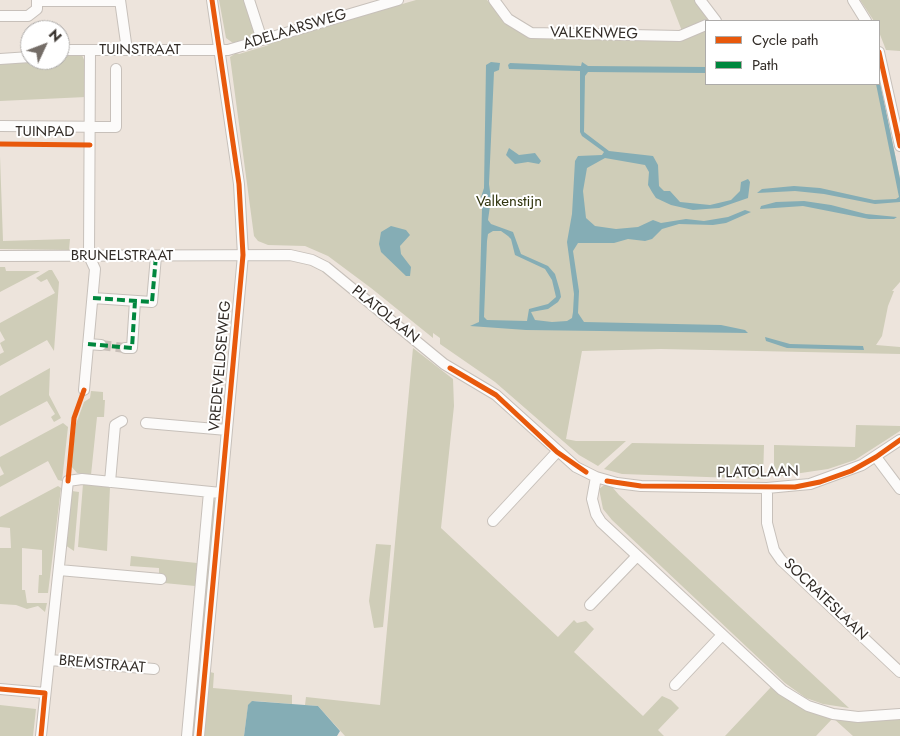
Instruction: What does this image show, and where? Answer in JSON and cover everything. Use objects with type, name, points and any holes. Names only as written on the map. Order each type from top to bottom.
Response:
[{"type":"street","points":[[0,16],[28,16],[37,9],[37,0],[120,1],[127,50]]},
{"type":"street","name":"VREDEVELDSEWEG","points":[[199,736],[244,256],[239,184],[212,0]]},
{"type":"street","points":[[248,0],[262,40]]},
{"type":"street","name":"ADELAARSWEG","points":[[219,50],[235,48],[398,0]]},
{"type":"street","name":"VALKENWEG","points":[[494,0],[508,19],[531,33],[680,36],[705,25]]},
{"type":"street","points":[[700,0],[715,20]]},
{"type":"street","points":[[852,0],[865,20]]},
{"type":"street","name":"TUINSTRAAT","points":[[70,50],[219,50]]},
{"type":"street","points":[[84,390],[95,269],[89,256],[90,50]]},
{"type":"street","points":[[0,59],[20,57]]},
{"type":"street","points":[[880,58],[900,146]]},
{"type":"street","points":[[1,126],[116,127],[116,69]]},
{"type":"street","name":"BRUNELSTRAAT","points":[[0,256],[244,256]]},
{"type":"street","points":[[93,298],[152,302],[156,256]]},
{"type":"street","name":"PLATOLAAN","points":[[244,256],[297,256],[326,267],[444,364],[496,395],[558,452],[576,466],[596,477],[629,485],[767,488],[820,482],[851,471],[876,457],[900,440]]},
{"type":"street","points":[[124,348],[132,348],[135,301]]},
{"type":"street","points":[[88,344],[101,345]]},
{"type":"street","points":[[122,421],[115,425],[110,482],[222,493]]},
{"type":"street","points":[[146,423],[227,430]]},
{"type":"street","points":[[493,521],[558,452]]},
{"type":"street","points":[[876,457],[900,489]]},
{"type":"street","points":[[596,477],[592,499],[596,514],[601,522],[782,690],[808,706],[845,716],[900,714]]},
{"type":"street","name":"BREMSTRAAT","points":[[41,736],[68,481],[82,479],[110,482]]},
{"type":"street","name":"SOCRATESLAAN","points":[[767,488],[770,539],[781,560],[900,672]]},
{"type":"street","points":[[187,736],[209,492]]},
{"type":"street","points":[[590,605],[637,556]]},
{"type":"street","points":[[59,570],[161,579]]},
{"type":"street","points":[[675,685],[722,635]]},
{"type":"street","name":"BREMSTRAAT","points":[[50,660],[154,670]]},
{"type":"street","points":[[0,689],[45,693]]},
{"type":"green space","points":[[219,0],[244,0],[255,36],[233,43],[226,38]]},
{"type":"green space","name":"Valkenstijn","points":[[416,0],[487,0],[514,29],[529,37],[638,37],[705,30],[705,85],[880,84],[900,178],[900,282],[892,291],[894,291],[888,306],[882,336],[876,345],[900,347],[900,354],[661,349],[582,351],[566,439],[576,441],[626,441],[598,466],[579,455],[495,382],[440,344],[440,338],[433,333],[433,338],[328,256],[305,246],[268,245],[258,241],[254,236],[230,57],[236,53],[239,54],[269,45],[262,45]]},
{"type":"green space","points":[[670,0],[695,0],[708,17],[707,20],[682,31]]},
{"type":"green space","points":[[860,0],[900,0],[900,51],[886,50],[880,35],[880,20],[873,20]]},
{"type":"green space","points":[[70,54],[82,55],[85,62],[86,97],[0,101],[0,64],[20,63],[20,70],[70,70]]},
{"type":"green space","points":[[0,156],[3,241],[70,239],[69,250],[0,249]]},
{"type":"green space","points":[[0,267],[5,267],[6,271],[40,271],[0,292]]},
{"type":"green space","points":[[52,270],[59,282],[54,351],[47,340],[0,366],[0,354],[4,352],[0,343],[5,340],[0,331],[0,323],[55,293],[47,279],[41,282],[36,278]]},
{"type":"green space","points":[[413,348],[453,379],[454,406],[441,528],[558,637],[574,620],[577,623],[586,621],[594,629],[574,652],[643,716],[662,696],[671,700],[679,708],[658,730],[664,736],[345,736],[318,706],[305,705],[306,697],[380,705]]},
{"type":"green space","points":[[50,368],[49,395],[61,418],[54,422],[51,417],[55,414],[47,401],[0,426],[0,396]]},
{"type":"green space","points":[[91,391],[103,392],[103,400],[105,400],[104,417],[97,417],[91,475],[77,473],[71,466],[76,424],[84,402],[90,398]]},
{"type":"green space","points":[[63,423],[68,427],[62,481],[58,480],[48,461],[0,487],[0,476],[4,474],[0,466],[0,457]]},
{"type":"green space","points":[[856,425],[900,426],[900,431],[855,460],[828,469],[774,477],[774,445],[855,447]]},
{"type":"green space","points":[[632,443],[764,445],[763,479],[622,474],[604,469]]},
{"type":"green space","points":[[608,482],[619,495],[849,708],[823,704],[806,698],[785,683],[612,520],[603,509],[599,489]]},
{"type":"green space","points":[[83,484],[110,487],[107,551],[78,547]]},
{"type":"green space","points":[[58,486],[61,488],[48,593],[38,593],[39,575],[42,575],[42,550],[22,548],[22,590],[25,590],[27,603],[47,603],[45,612],[38,606],[27,609],[16,605],[0,604],[0,548],[11,548],[10,528],[0,527],[0,517]]},
{"type":"green space","points":[[72,491],[79,492],[74,551],[65,545]]},
{"type":"green space","points":[[213,500],[216,501],[202,653],[198,653]]},
{"type":"green space","points":[[376,544],[391,545],[383,627],[374,628],[369,601]]},
{"type":"green space","points":[[131,556],[197,563],[195,586],[164,583],[159,576],[159,568],[130,566]]},
{"type":"green space","points":[[210,672],[214,673],[213,688],[292,695],[292,704],[255,701],[248,706],[244,736],[204,736]]},
{"type":"green space","points":[[772,686],[802,707],[900,719],[900,736],[853,736],[833,718],[816,736],[725,736]]},
{"type":"green space","points":[[0,705],[36,709],[33,736],[0,736]]},
{"type":"water","points":[[491,62],[500,63],[499,70],[494,72],[489,184],[491,199],[488,220],[491,224],[513,232],[521,254],[548,266],[555,274],[561,297],[558,302],[548,309],[531,312],[535,320],[567,321],[572,318],[574,294],[567,242],[572,214],[575,161],[578,156],[602,155],[604,152],[582,136],[580,132],[580,71],[509,69],[508,65],[510,63],[581,66],[582,62],[588,66],[705,67],[705,73],[588,72],[585,76],[584,132],[609,151],[653,156],[658,165],[659,186],[664,191],[670,191],[680,202],[710,205],[731,200],[740,191],[741,182],[748,179],[750,182],[748,198],[719,208],[693,210],[671,205],[656,198],[652,192],[648,185],[649,172],[645,165],[605,158],[587,168],[583,191],[586,218],[595,226],[616,229],[638,227],[653,220],[661,223],[686,219],[704,221],[728,217],[745,210],[751,212],[726,223],[713,225],[679,224],[662,229],[652,239],[645,241],[628,239],[614,243],[578,243],[573,251],[579,291],[578,313],[584,322],[721,325],[745,330],[748,333],[526,330],[470,326],[479,322],[482,208],[480,200],[484,188],[486,65]],"holes":[[[493,231],[501,231],[511,239],[515,255],[545,269],[552,280],[556,297],[548,304],[529,309],[527,321],[487,320],[484,317],[488,234]]]},
{"type":"water","points":[[880,82],[900,179],[900,202],[875,204],[824,194],[795,191],[757,193],[762,189],[794,186],[820,188],[874,200],[896,199],[899,197],[876,85],[880,85]]},
{"type":"water","points":[[509,148],[519,155],[535,153],[541,161],[539,164],[528,162],[515,164],[506,155]]},
{"type":"water","points":[[804,201],[831,205],[866,214],[897,217],[894,219],[869,219],[803,206],[760,209],[761,206],[776,202]]},
{"type":"water","points":[[391,226],[406,230],[410,235],[400,246],[401,254],[411,267],[410,276],[406,276],[381,252],[379,244],[381,232]]},
{"type":"water","points":[[765,337],[790,344],[863,346],[864,350],[787,348],[766,341]]},
{"type":"water","points":[[252,701],[318,706],[340,731],[337,736],[244,736],[248,705]]},
{"type":"tunnel","points":[[101,345],[125,348]]},
{"type":"marked path","points":[[93,298],[152,302],[156,256]]},
{"type":"marked path","points":[[88,344],[132,348],[135,301]]},
{"type":"cycle path","points":[[199,736],[243,255],[239,184],[212,0]]},
{"type":"cycle path","points":[[880,56],[900,146]]},
{"type":"cycle path","name":"TUINPAD","points":[[0,144],[90,145]]},
{"type":"cycle path","points":[[450,368],[496,395],[557,452],[586,472]]},
{"type":"cycle path","points":[[68,481],[74,418],[84,390]]},
{"type":"cycle path","points":[[607,481],[641,486],[795,487],[820,482],[851,471],[876,457],[900,440]]},
{"type":"cycle path","points":[[0,689],[45,693],[41,736]]}]
